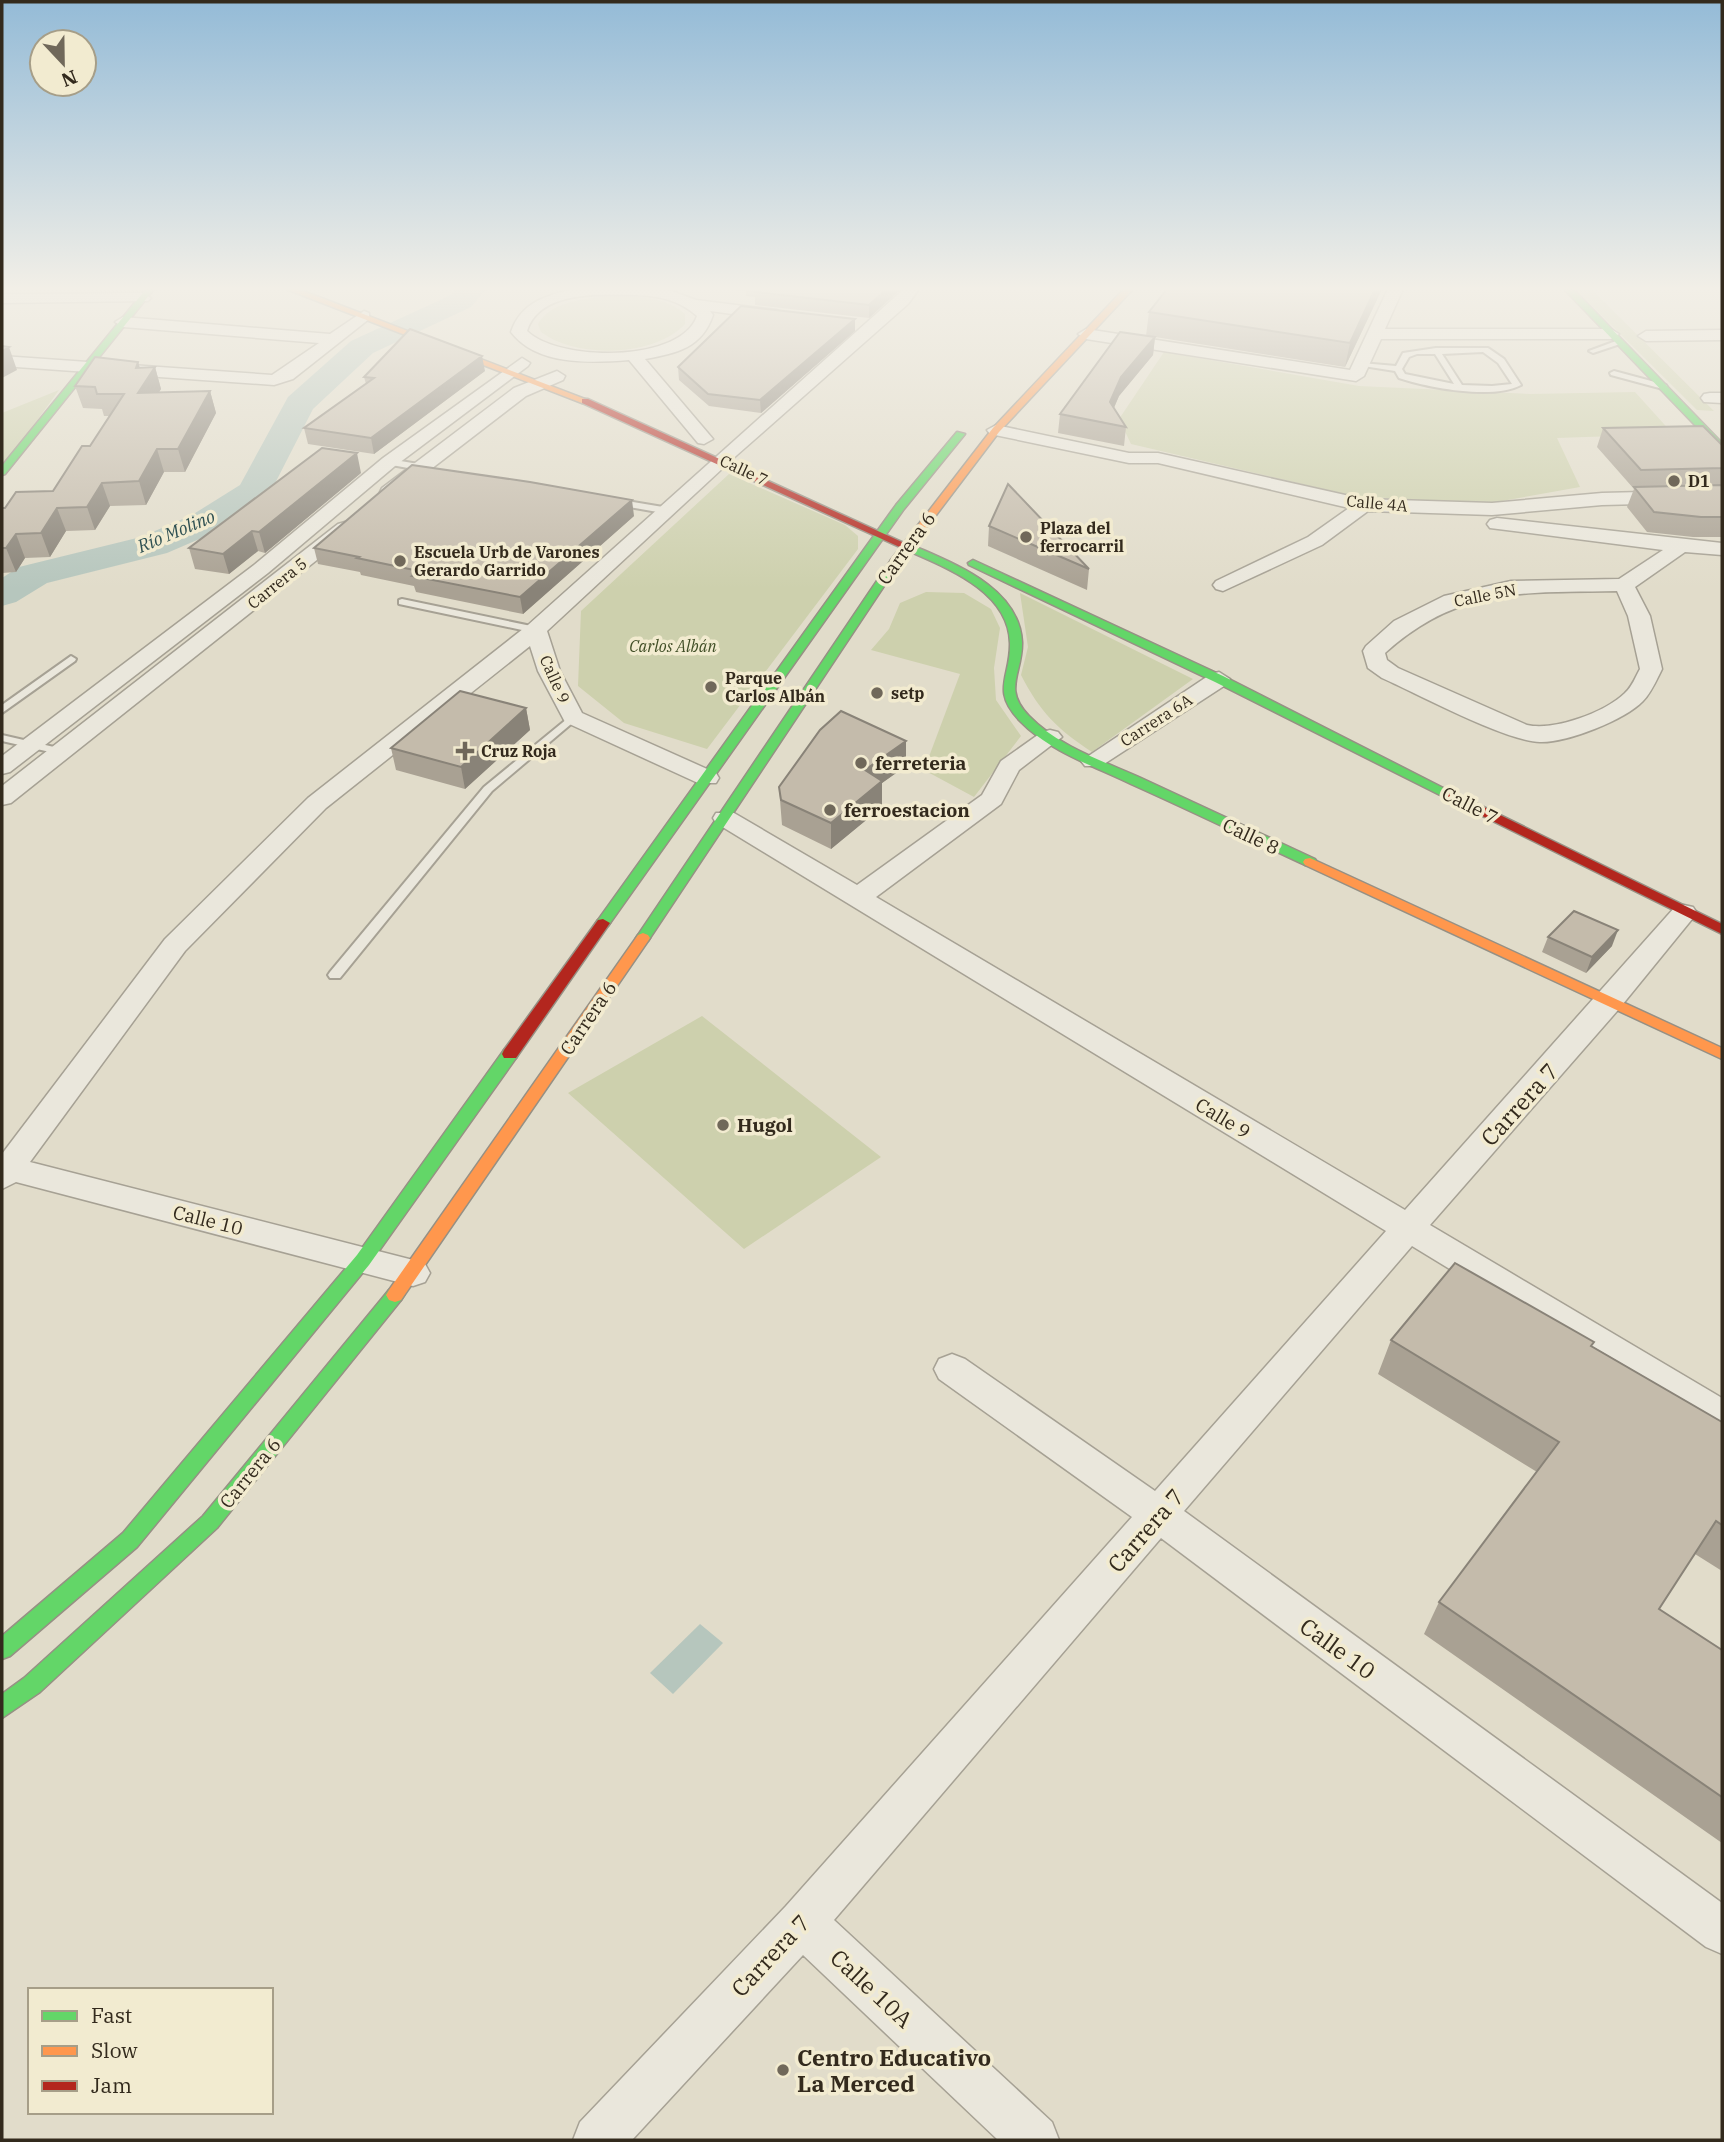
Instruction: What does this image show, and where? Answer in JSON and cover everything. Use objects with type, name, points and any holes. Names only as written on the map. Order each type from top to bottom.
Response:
[{"type":"main road","points":[[2,472],[68,389]]},
{"type":"main road","name":"Calle 7","points":[[573,389],[813,490],[886,530]]},
{"type":"main road","name":"Calle 7","points":[[576,389],[704,439],[727,455],[886,530]]},
{"type":"main road","name":"Carrera 6","points":[[2,1707],[32,1685],[210,1522],[413,1273],[725,818],[910,541],[996,430],[1034,389]]},
{"type":"main road","points":[[1665,389],[1722,447]]},
{"type":"main road","name":"Carrera 6","points":[[2,1649],[130,1540],[363,1260],[886,530],[973,418]]},
{"type":"main road","points":[[1694,419],[1722,418]]},
{"type":"main road","points":[[886,530],[910,541]]},
{"type":"main road","name":"Calle 7","points":[[910,541],[1219,679],[1722,930]]},
{"type":"main road","name":"Calle 8","points":[[910,541],[982,585],[1003,606],[1015,632],[1015,654],[1006,684],[1010,700],[1024,718],[1050,737],[1093,761],[1722,1054]]},
{"type":"main road","points":[[940,582],[982,585]]},
{"type":"main road","points":[[868,601],[900,587]]},
{"type":"street","name":"Carrera 5","points":[[2,767],[261,569],[389,462],[487,389]]},
{"type":"street","name":"Carrera 5","points":[[2,799],[459,435],[527,389]]},
{"type":"street","points":[[664,389],[688,415],[704,439]]},
{"type":"street","points":[[4,1171],[175,945],[317,803],[464,690],[536,630],[801,389]]},
{"type":"street","points":[[688,415],[724,427],[762,426]]},
{"type":"street","points":[[996,430],[1129,458],[1148,467],[1357,512],[1532,525],[1681,547],[1722,549]]},
{"type":"street","points":[[430,431],[459,435]]},
{"type":"street","name":"Calle 4A","points":[[1357,512],[1492,509],[1602,499],[1722,496]]},
{"type":"street","points":[[347,498],[370,506]]},
{"type":"street","points":[[1602,499],[1592,510],[1595,517],[1634,539]]},
{"type":"street","points":[[1223,585],[1322,537],[1357,512]]},
{"type":"street","points":[[1624,585],[1681,547]]},
{"type":"street","name":"Calle 5N","points":[[1624,585],[1639,616],[1650,669],[1635,697],[1597,719],[1561,732],[1540,735],[1519,730],[1402,678],[1376,663],[1374,651],[1402,626],[1451,600],[1511,587],[1624,585]]},
{"type":"street","name":"Calle 9","points":[[536,630],[549,671],[573,718],[707,778]]},
{"type":"street","name":"Carrera 6A","points":[[1093,761],[1219,679]]},
{"type":"street","points":[[858,897],[992,799],[1009,766],[1050,737]]},
{"type":"street","name":"Calle 9","points":[[725,818],[1722,1416]]},
{"type":"street","name":"Carrera 7","points":[[598,2140],[802,1922],[1684,913]]},
{"type":"street","name":"Calle 10","points":[[4,1171],[413,1273]]},
{"type":"street","name":"Calle 10","points":[[952,1369],[1159,1515],[1722,1930]]},
{"type":"street","name":"Calle 10A","points":[[802,1922],[1034,2140]]},
{"type":"lane","points":[[389,462],[446,472]]},
{"type":"lane","points":[[603,499],[669,511]]},
{"type":"lane","name":"Calle 9","points":[[402,602],[536,630]]},
{"type":"lane","points":[[2,710],[71,659]]},
{"type":"lane","points":[[335,975],[488,789],[573,718]]},
{"type":"lane","points":[[2,738],[63,752]]},
{"type":"green space","points":[[1139,389],[1422,389],[1530,394],[1635,392],[1673,434],[1557,438],[1580,487],[1485,504],[1354,496],[1131,444],[1119,419]]},
{"type":"green space","points":[[1676,389],[1692,389],[1714,411],[1697,410]]},
{"type":"green space","points":[[59,390],[2,469],[2,413]]},
{"type":"green space","name":"Carlos Albán","points":[[729,474],[845,525],[858,536],[858,549],[707,749],[624,723],[578,686],[581,611]]},
{"type":"green space","points":[[926,592],[964,593],[991,609],[1000,628],[994,668],[996,700],[1021,736],[974,797],[924,770],[960,674],[871,650],[889,629],[900,603]]},
{"type":"green space","points":[[1020,593],[1193,679],[1092,752],[1050,719],[1021,675],[1028,647]]},
{"type":"green space","name":"Hugol","points":[[702,1016],[881,1157],[744,1249],[568,1093]]},
{"type":"shaded area","points":[[700,1624],[723,1643],[673,1694],[650,1673]]},
{"type":"building","points":[[96,389],[141,389],[138,393],[210,391],[178,449],[157,449],[139,481],[102,483],[87,507],[57,508],[41,533],[16,534],[6,548],[2,548],[2,508],[5,508],[16,492],[53,491],[82,446],[90,446],[124,394],[97,394]]},
{"type":"building","points":[[359,389],[437,389],[371,438],[304,428]]},
{"type":"building","points":[[702,389],[773,389],[760,400],[708,394]]},
{"type":"building","points":[[1078,389],[1116,389],[1110,402],[1126,427],[1060,414]]},
{"type":"building","points":[[1703,426],[1722,445],[1722,468],[1641,470],[1603,428]]},
{"type":"building","points":[[322,448],[357,453],[259,532],[252,531],[223,554],[189,548]]},
{"type":"building","points":[[412,465],[632,500],[520,597],[412,576],[419,571],[314,548]]},
{"type":"building","points":[[1008,484],[1089,569],[989,526]]},
{"type":"building","points":[[1722,485],[1722,517],[1654,512],[1634,487]]},
{"type":"building","points":[[460,691],[526,708],[461,767],[391,748]]},
{"type":"building","points":[[841,711],[906,741],[865,770],[882,781],[831,823],[781,800],[779,787],[820,730]]},
{"type":"building","points":[[1574,911],[1618,930],[1592,957],[1548,937]]},
{"type":"building","points":[[1455,1263],[1594,1342],[1591,1346],[1722,1422],[1722,1525],[1716,1521],[1659,1609],[1722,1650],[1722,1797],[1439,1602],[1559,1442],[1391,1340]]},
{"type":"waterway","name":"Río Molino","points":[[2,594],[33,575],[154,545],[205,523],[254,491],[299,404],[316,389]]},
{"type":"traffic: fast","points":[[2,472],[69,389]]},
{"type":"traffic: fast","points":[[1665,389],[1722,448]]},
{"type":"traffic: fast","points":[[603,923],[900,507],[960,434]]},
{"type":"traffic: fast","points":[[908,547],[976,581],[1003,606],[1012,622],[1016,640],[1008,689],[1010,698],[1025,719],[1049,739],[1310,862]]},
{"type":"traffic: fast","points":[[643,938],[895,562]]},
{"type":"traffic: fast","points":[[973,563],[1219,679],[1449,794]]},
{"type":"traffic: fast","points":[[2,1649],[130,1540],[363,1260],[510,1054]]},
{"type":"traffic: fast","points":[[2,1707],[32,1685],[210,1522],[395,1295]]},
{"type":"traffic: slow","points":[[553,389],[585,401]]},
{"type":"traffic: slow","points":[[895,562],[996,430],[1035,389]]},
{"type":"traffic: slow","points":[[1310,862],[1722,1054]]},
{"type":"traffic: slow","points":[[395,1295],[643,938]]},
{"type":"traffic: jam","points":[[585,401],[908,547]]},
{"type":"traffic: jam","points":[[1449,794],[1722,930]]},
{"type":"traffic: jam","points":[[510,1054],[603,923]]},
{"type":"place","name":"D1","points":[[1674,481]]},
{"type":"place","name":"Plaza del ferrocarril","points":[[1026,537]]},
{"type":"place","name":"Escuela Urb de Varones Gerardo Garrido","points":[[400,561]]},
{"type":"place","name":"Parque Carlos Albán","points":[[711,687]]},
{"type":"place","name":"setp","points":[[877,693]]},
{"type":"place","name":"Cruz Roja","points":[[465,751]]},
{"type":"place","name":"ferreteria","points":[[861,763]]},
{"type":"place","name":"ferroestacion","points":[[830,810]]},
{"type":"place","name":"Hugol","points":[[723,1125]]},
{"type":"place","name":"Centro Educativo La Merced","points":[[783,2070]]}]
